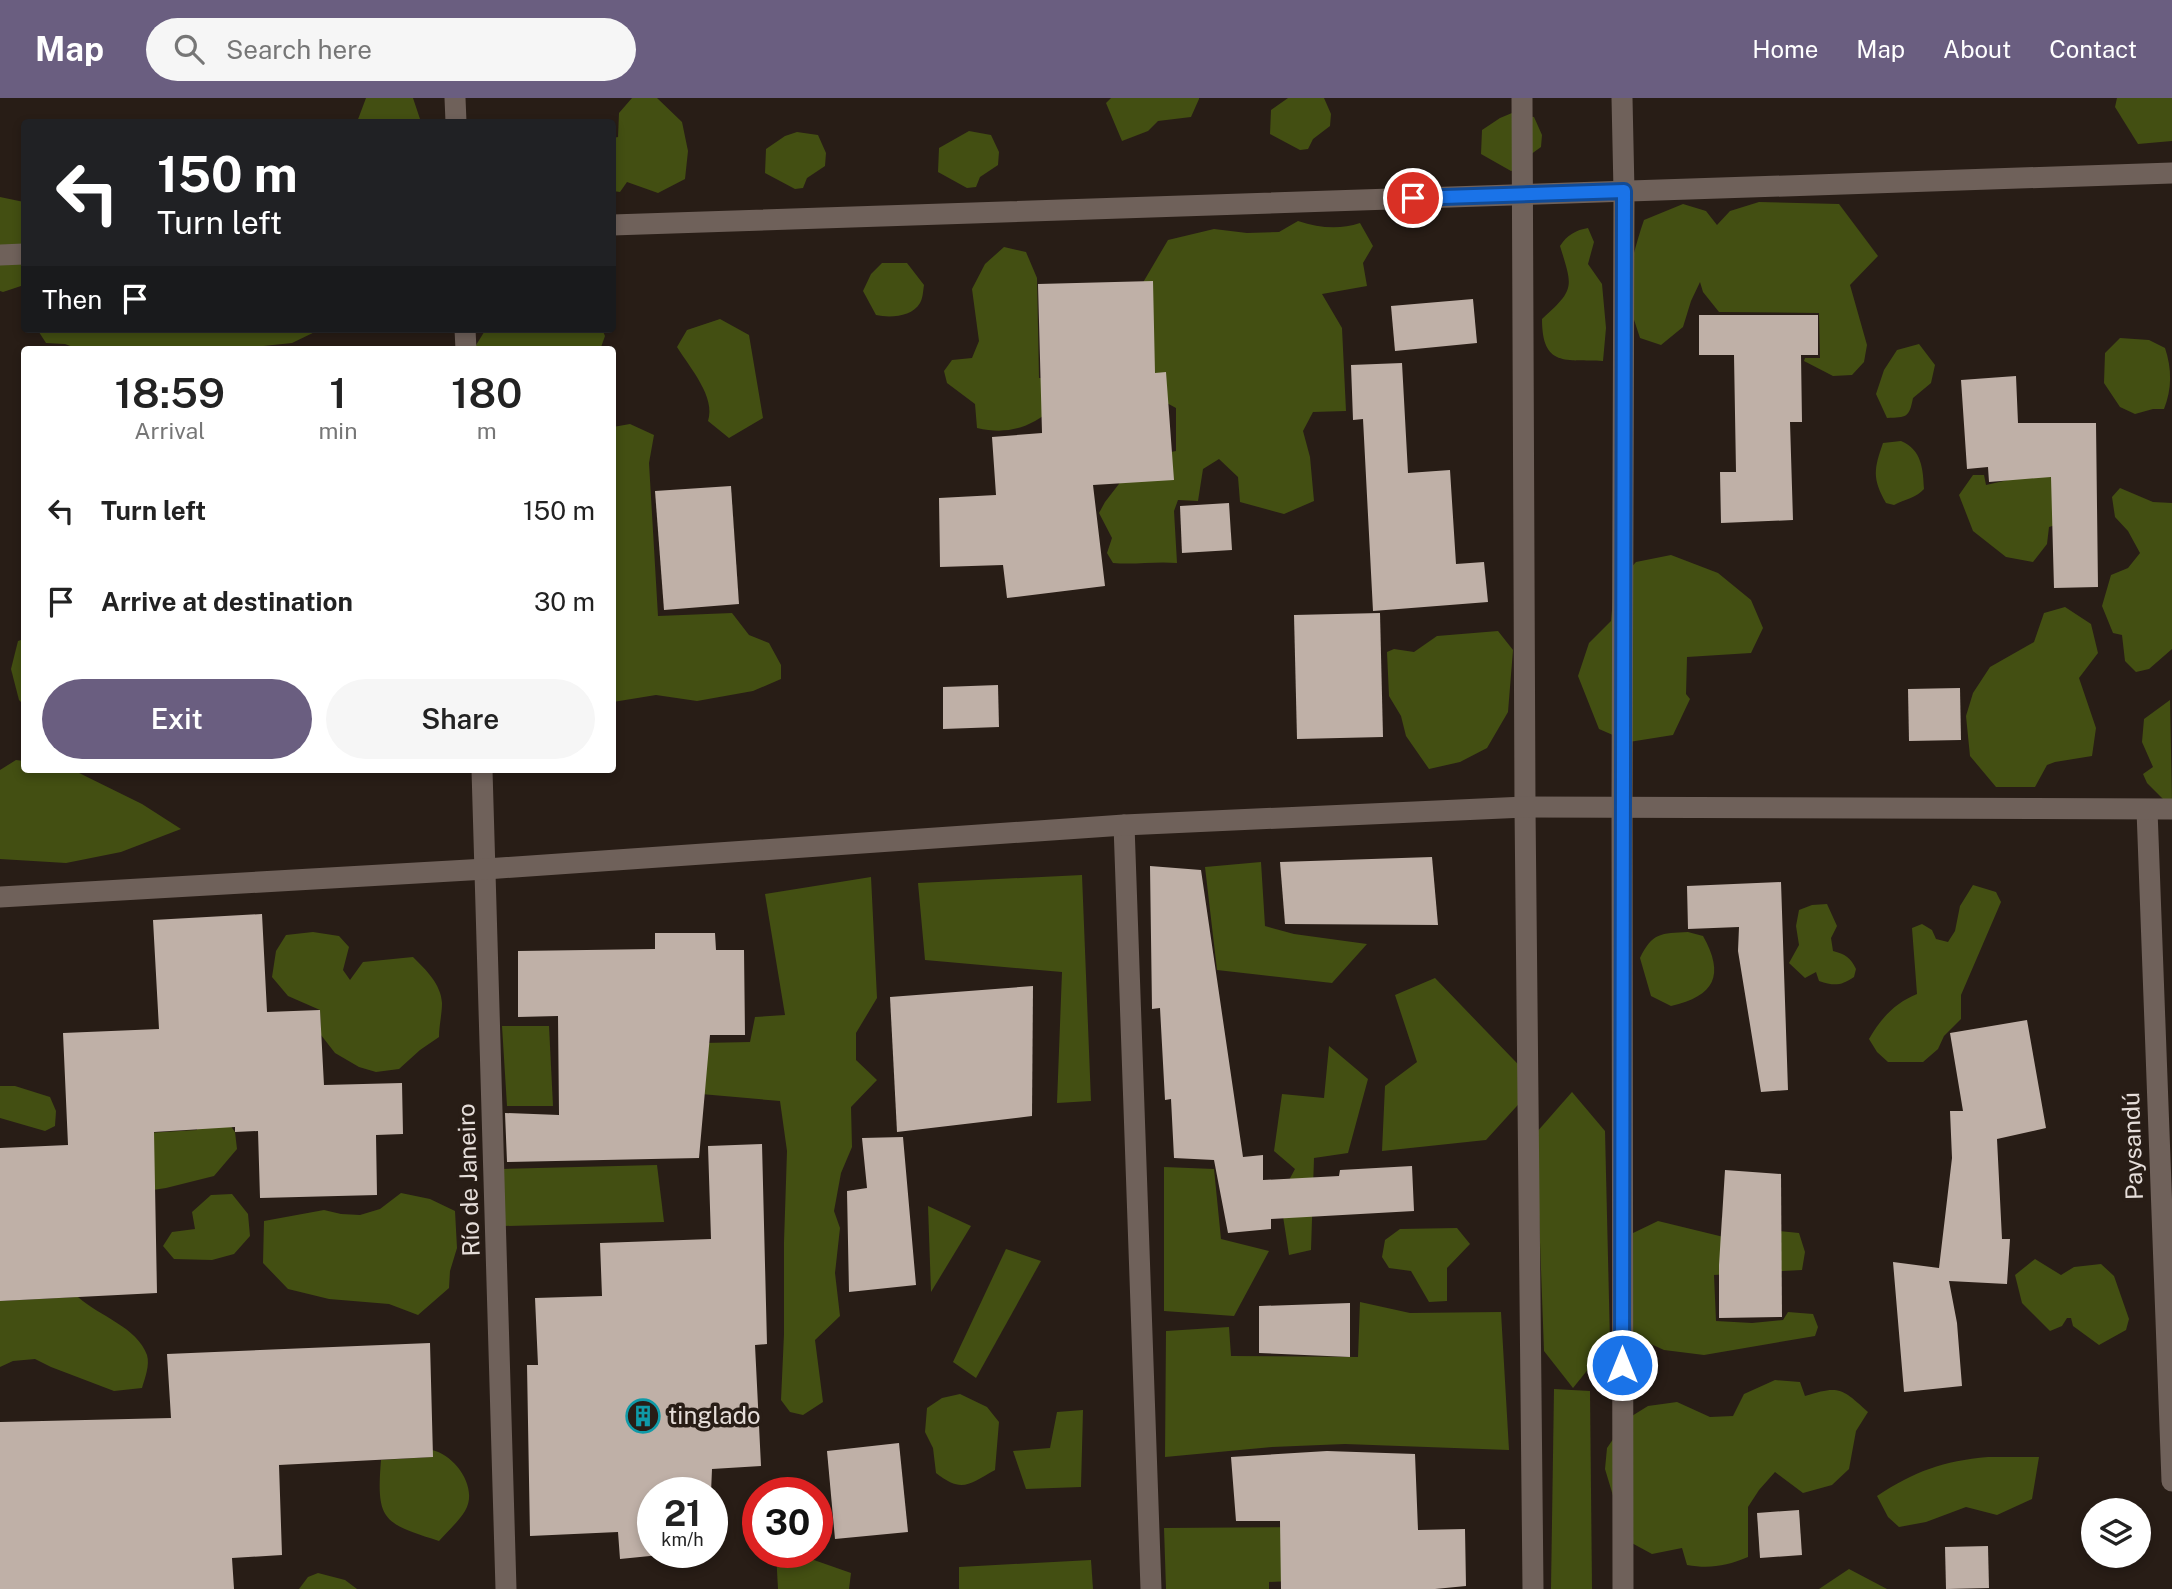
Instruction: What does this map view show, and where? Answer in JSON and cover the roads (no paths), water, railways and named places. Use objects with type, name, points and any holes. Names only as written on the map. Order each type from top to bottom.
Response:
[{"type":"street","points":[[455,98],[456,119]]},
{"type":"street","points":[[1522,98],[1525,807],[1534,1589]]},
{"type":"street","points":[[1622,98],[1623,1589]]},
{"type":"street","points":[[616,225],[2172,173]]},
{"type":"street","points":[[0,255],[21,254]]},
{"type":"street","name":"Río de Janeiro","points":[[482,773],[506,1589]]},
{"type":"street","points":[[0,897],[486,869],[1124,825],[1525,807],[2172,809]]},
{"type":"street","name":"Paysandú","points":[[2147,810],[2172,1481]]},
{"type":"street","points":[[1124,825],[1151,1589]]},
{"type":"place","name":"tinglado","points":[[643,1416]]}]
